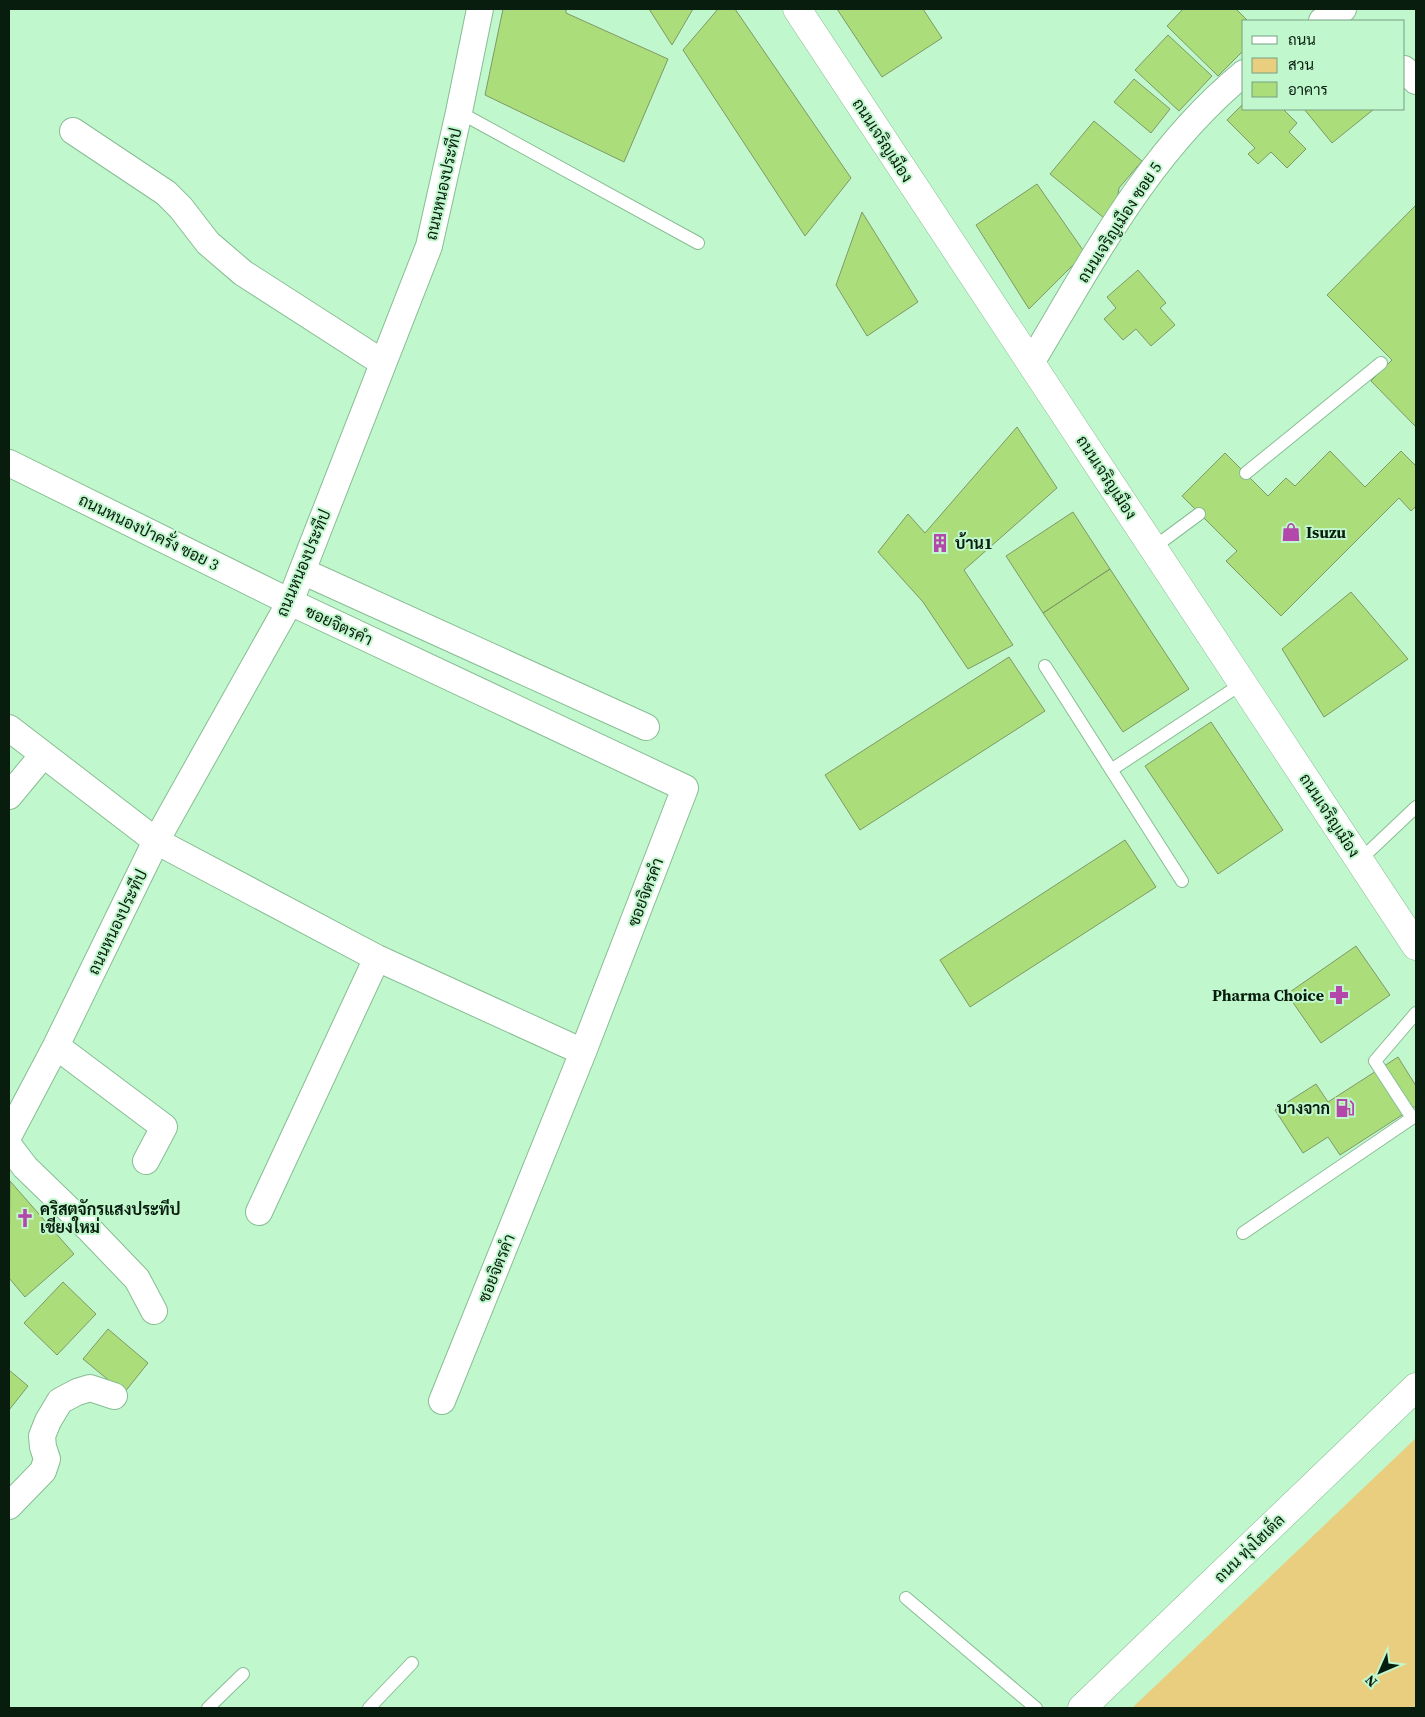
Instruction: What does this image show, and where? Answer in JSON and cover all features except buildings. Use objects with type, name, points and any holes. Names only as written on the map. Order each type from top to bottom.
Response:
[{"type":"main road","name":"ถนนเจริญเมือง","points":[[797,9],[1416,946]]},
{"type":"main road","name":"ถนน ทุ่งโฮเต็ล","points":[[1082,1708],[1416,1387]]},
{"type":"street","name":"ถนนหนองประทีป","points":[[9,1135],[56,1046],[156,841],[290,602],[428,246],[459,112],[480,9]]},
{"type":"street","points":[[1324,20],[1343,9],[1355,20]]},
{"type":"street","points":[[1405,70],[1416,81]]},
{"type":"street","name":"ถนนเจริญเมือง ซอย 5","points":[[1031,363],[1128,202],[1168,149],[1203,109],[1242,75]]},
{"type":"street","points":[[73,131],[166,193],[181,208],[208,243],[243,273],[383,364]]},
{"type":"street","name":"ถนนหนองป่าครั่ง ซอย 3","points":[[9,463],[290,602]]},
{"type":"street","points":[[302,571],[646,727]]},
{"type":"street","name":"ซอยจิตรคำ","points":[[290,602],[685,788],[583,1052],[442,1402]]},
{"type":"street","points":[[9,728],[156,841],[377,958],[583,1052]]},
{"type":"street","points":[[9,796],[43,755]]},
{"type":"street","points":[[259,1212],[377,958]]},
{"type":"street","points":[[56,1046],[164,1127],[146,1161]]},
{"type":"street","points":[[9,1146],[25,1167],[137,1279],[154,1311]]},
{"type":"street","points":[[9,1506],[43,1471],[47,1459],[42,1436],[48,1421],[60,1401],[90,1388],[114,1396]]},
{"type":"lane","points":[[459,112],[698,243]]},
{"type":"lane","points":[[1246,473],[1381,363]]},
{"type":"lane","points":[[1153,548],[1199,514]]},
{"type":"lane","points":[[1045,666],[1182,881]]},
{"type":"lane","points":[[1111,770],[1243,684]]},
{"type":"lane","points":[[1360,860],[1416,807]]},
{"type":"lane","points":[[1243,1233],[1414,1117],[1375,1061],[1416,1013]]},
{"type":"lane","points":[[906,1598],[1036,1708]]},
{"type":"lane","points":[[369,1708],[412,1663]]},
{"type":"lane","points":[[208,1708],[243,1674]]},
{"type":"green space","points":[[1416,1438],[1416,1708],[1132,1708]]},
{"type":"place","name":"Isuzu","points":[[1291,532]]},
{"type":"place","name":"บ้าน1","points":[[940,543]]},
{"type":"place","name":"Pharma Choice","points":[[1339,995]]},
{"type":"place","name":"บางจาก","points":[[1345,1108]]},
{"type":"place","name":"คริสตจักรแสงประทีป เชียงใหม่","points":[[25,1218]]}]
